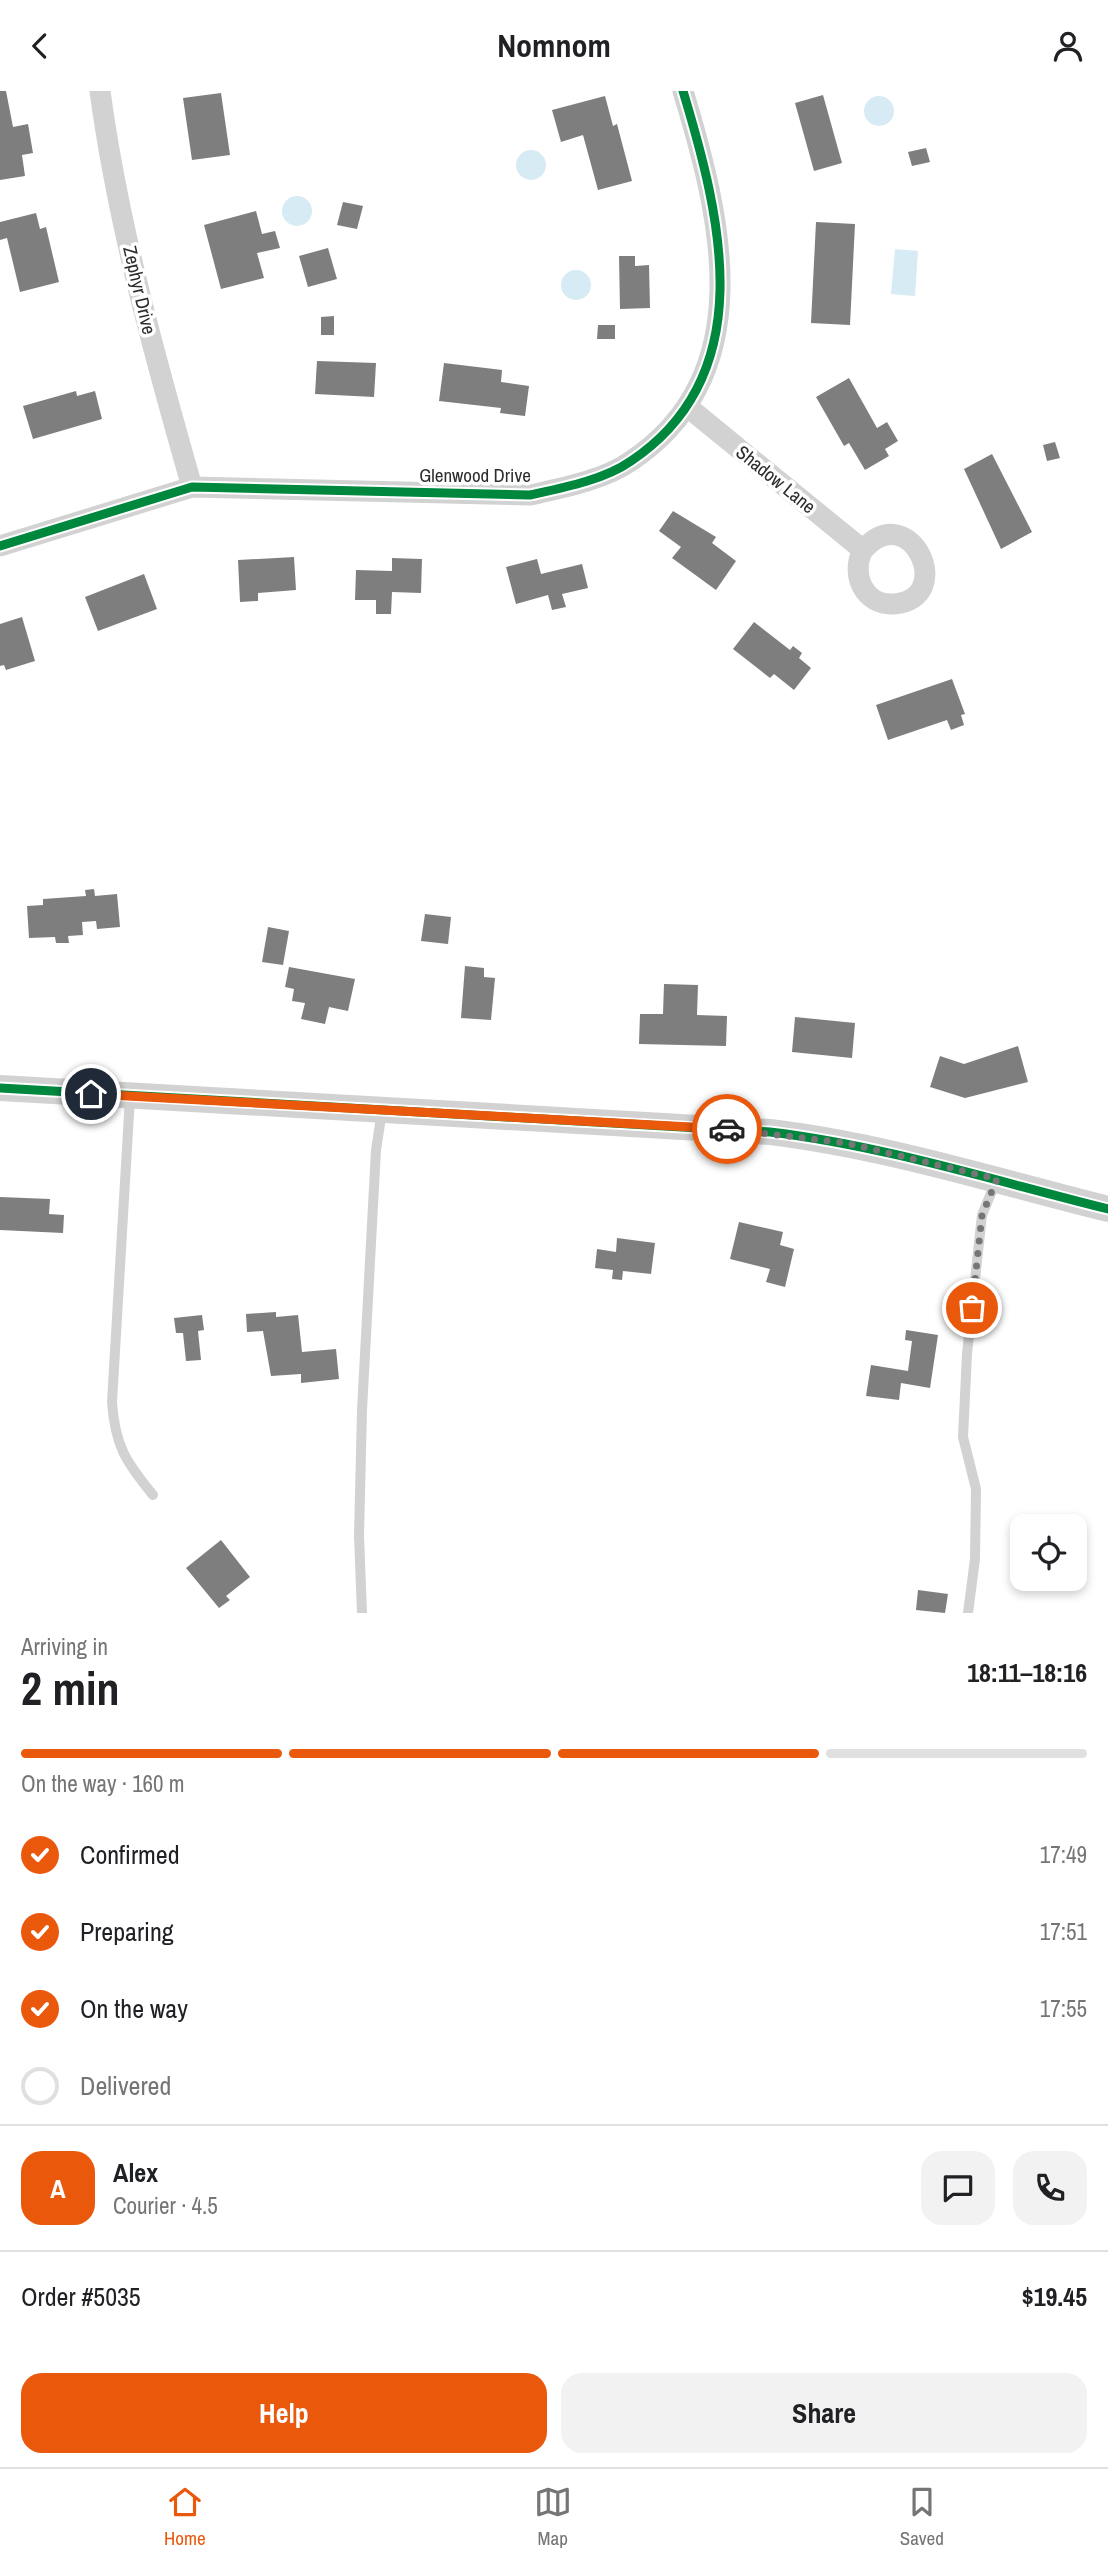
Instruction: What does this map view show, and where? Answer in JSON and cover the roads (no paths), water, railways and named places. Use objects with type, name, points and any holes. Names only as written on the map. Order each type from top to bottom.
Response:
[{"type":"street","name":"Zephyr Drive","points":[[100,91],[106,135],[137,285],[192,487]]},
{"type":"street","name":"Glenwood Drive","points":[[0,546],[192,487],[530,495],[576,485],[630,462],[670,429],[689,408],[702,383],[716,338],[722,278],[709,186],[683,91]]},
{"type":"street","name":"Shadow Lane","points":[[689,408],[863,550]]},
{"type":"street","points":[[0,1088],[770,1132],[846,1143],[1108,1209]]},
{"type":"lane","points":[[130,1097],[112,1402],[116,1437],[133,1470],[153,1495]]},
{"type":"lane","points":[[362,1613],[364,1593],[359,1536],[362,1410],[376,1150],[382,1111]]},
{"type":"lane","points":[[968,1613],[975,1559],[975,1489],[963,1437],[967,1354],[982,1215],[997,1179]]},
{"type":"water","points":[[879,96],[885,97],[893,105],[893,117],[885,125],[879,126],[873,125],[865,117],[864,111],[865,105],[873,97]]},
{"type":"water","points":[[531,150],[537,151],[545,159],[545,171],[537,179],[531,180],[525,179],[517,171],[516,165],[517,159],[525,151]]},
{"type":"water","points":[[297,196],[303,197],[311,205],[311,217],[303,225],[297,226],[291,225],[283,217],[282,211],[283,205],[291,197]]},
{"type":"water","points":[[895,249],[918,251],[915,296],[891,294]]},
{"type":"water","points":[[576,270],[582,271],[590,279],[590,291],[582,299],[576,300],[570,299],[562,291],[561,285],[562,279],[570,271]]}]
